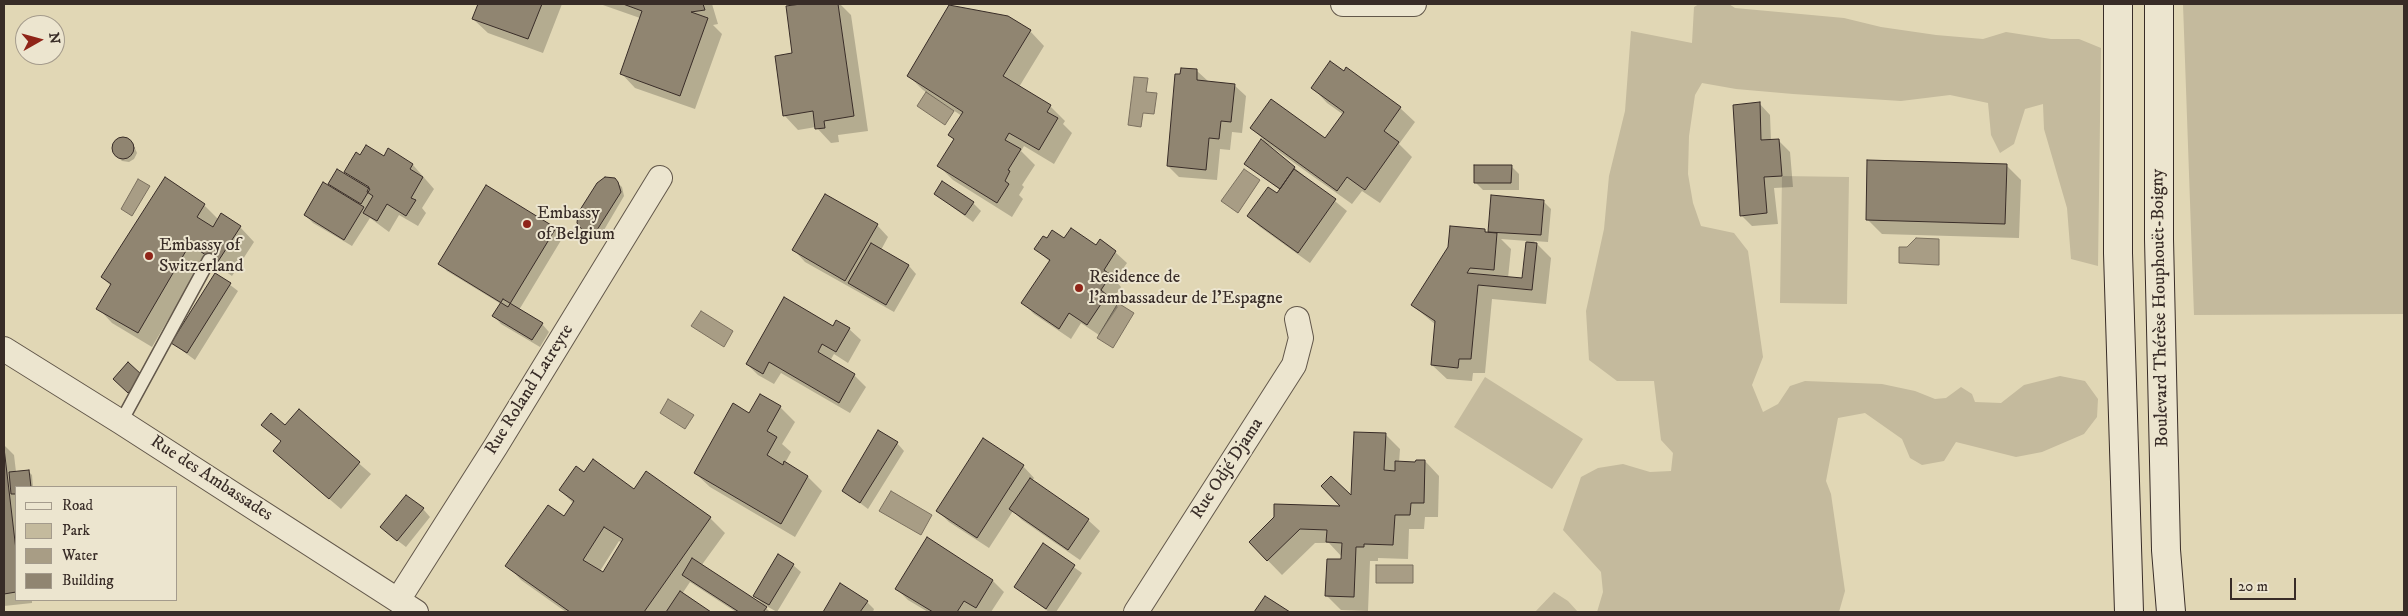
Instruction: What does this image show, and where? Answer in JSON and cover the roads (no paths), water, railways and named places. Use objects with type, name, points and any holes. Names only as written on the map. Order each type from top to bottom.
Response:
[{"type":"main road","points":[[2118,4],[2118,253],[2129,612]]},
{"type":"main road","name":"Boulevard Thérèse Houphouët-Boigny","points":[[2159,4],[2159,249],[2166,550],[2171,612]]},
{"type":"street","points":[[1343,4],[1414,4]]},
{"type":"street","name":"Rue Roland Latreyte","points":[[407,606],[501,438],[660,178]]},
{"type":"street","name":"Rue Odjé Djama","points":[[1136,612],[1294,365],[1301,338],[1297,319]]},
{"type":"street","name":"Rue des Ambassades","points":[[4,349],[407,606]]},
{"type":"lane","points":[[121,422],[209,260]]},
{"type":"water","points":[[1134,77],[1148,78],[1146,92],[1157,93],[1154,114],[1143,113],[1141,127],[1128,125]]},
{"type":"water","points":[[926,92],[954,111],[945,125],[917,106]]},
{"type":"water","points":[[1244,169],[1260,180],[1238,213],[1221,201]]},
{"type":"water","points":[[138,179],[150,186],[132,216],[121,209]]},
{"type":"water","points":[[1916,238],[1939,239],[1939,265],[1899,263],[1899,247],[1907,247]]},
{"type":"water","points":[[1118,303],[1134,313],[1113,348],[1097,338]]},
{"type":"water","points":[[701,311],[733,331],[724,347],[691,326]]},
{"type":"water","points":[[668,399],[694,415],[685,429],[660,413]]},
{"type":"water","points":[[891,491],[932,515],[921,535],[879,511]]},
{"type":"water","points":[[1376,565],[1413,565],[1413,583],[1376,583]]},
{"type":"place","name":"Embassy of Belgium","points":[[527,224]]},
{"type":"place","name":"Embassy of Switzerland","points":[[149,256]]},
{"type":"place","name":"Residence de l’ambassadeur de l’Espagne","points":[[1079,288]]}]
